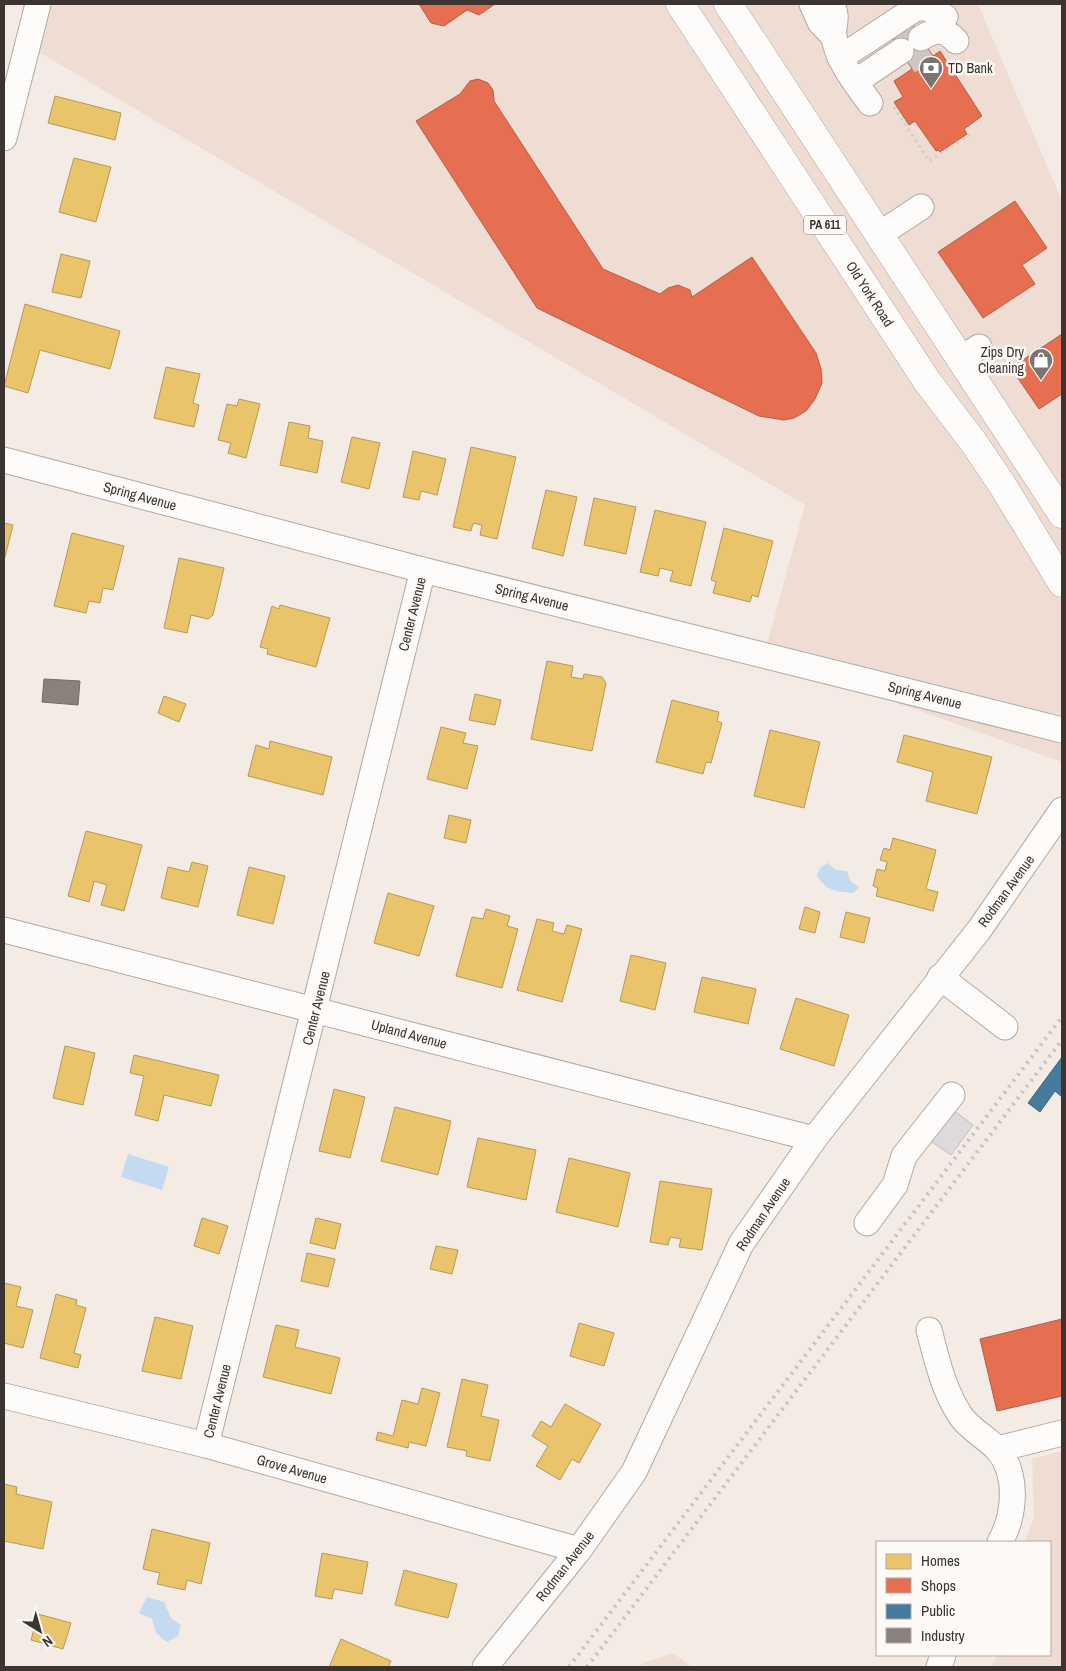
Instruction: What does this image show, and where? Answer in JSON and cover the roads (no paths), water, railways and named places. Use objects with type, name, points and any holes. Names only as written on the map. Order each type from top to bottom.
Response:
[{"type":"highway","name":"Old York Road","points":[[680,4],[927,381],[974,443],[998,479],[1062,583]]},
{"type":"highway","name":"PA 611","points":[[728,4],[880,234],[970,353],[1062,514]]},
{"type":"street","points":[[4,138],[37,4]]},
{"type":"street","points":[[812,4],[820,22],[858,78]]},
{"type":"street","points":[[832,4],[858,78]]},
{"type":"street","points":[[858,78],[916,8],[927,8],[945,16],[932,16],[911,44]]},
{"type":"street","points":[[858,78],[932,31],[942,31],[956,41]]},
{"type":"street","points":[[880,234],[921,207]]},
{"type":"street","name":"Spring Avenue","points":[[4,460],[422,570],[1062,730]]},
{"type":"street","name":"Center Avenue","points":[[206,1445],[422,570]]},
{"type":"street","name":"Rodman Avenue","points":[[485,1667],[579,1550],[634,1472],[741,1244],[814,1139],[984,922],[1062,810]]},
{"type":"street","name":"Upland Avenue","points":[[4,930],[814,1139]]},
{"type":"street","points":[[940,977],[1005,1027]]},
{"type":"street","points":[[867,1222],[895,1185],[904,1156],[952,1094]]},
{"type":"street","points":[[929,1330],[946,1390],[962,1417],[998,1450],[1011,1475],[1012,1505],[1000,1541]]},
{"type":"street","name":"Grove Avenue","points":[[4,1396],[206,1445],[579,1550]]},
{"type":"street","points":[[998,1450],[1062,1433]]},
{"type":"water","points":[[828,863],[836,870],[847,871],[851,882],[859,887],[854,893],[842,892],[823,884],[817,875],[821,867]]},
{"type":"water","points":[[128,1154],[169,1167],[162,1190],[121,1177]]},
{"type":"water","points":[[147,1597],[164,1602],[171,1618],[181,1625],[178,1636],[167,1642],[156,1633],[152,1619],[139,1613]]},
{"type":"tunnel","points":[[894,39],[913,26]]},
{"type":"tunnel","points":[[908,62],[928,49]]},
{"type":"railway","points":[[569,1667],[1062,1017]]},
{"type":"railway","points":[[587,1667],[1062,1040]]},
{"type":"place","name":"TD Bank","points":[[931,89]]},
{"type":"place","name":"Zips Dry Cleaning","points":[[1041,381]]}]
